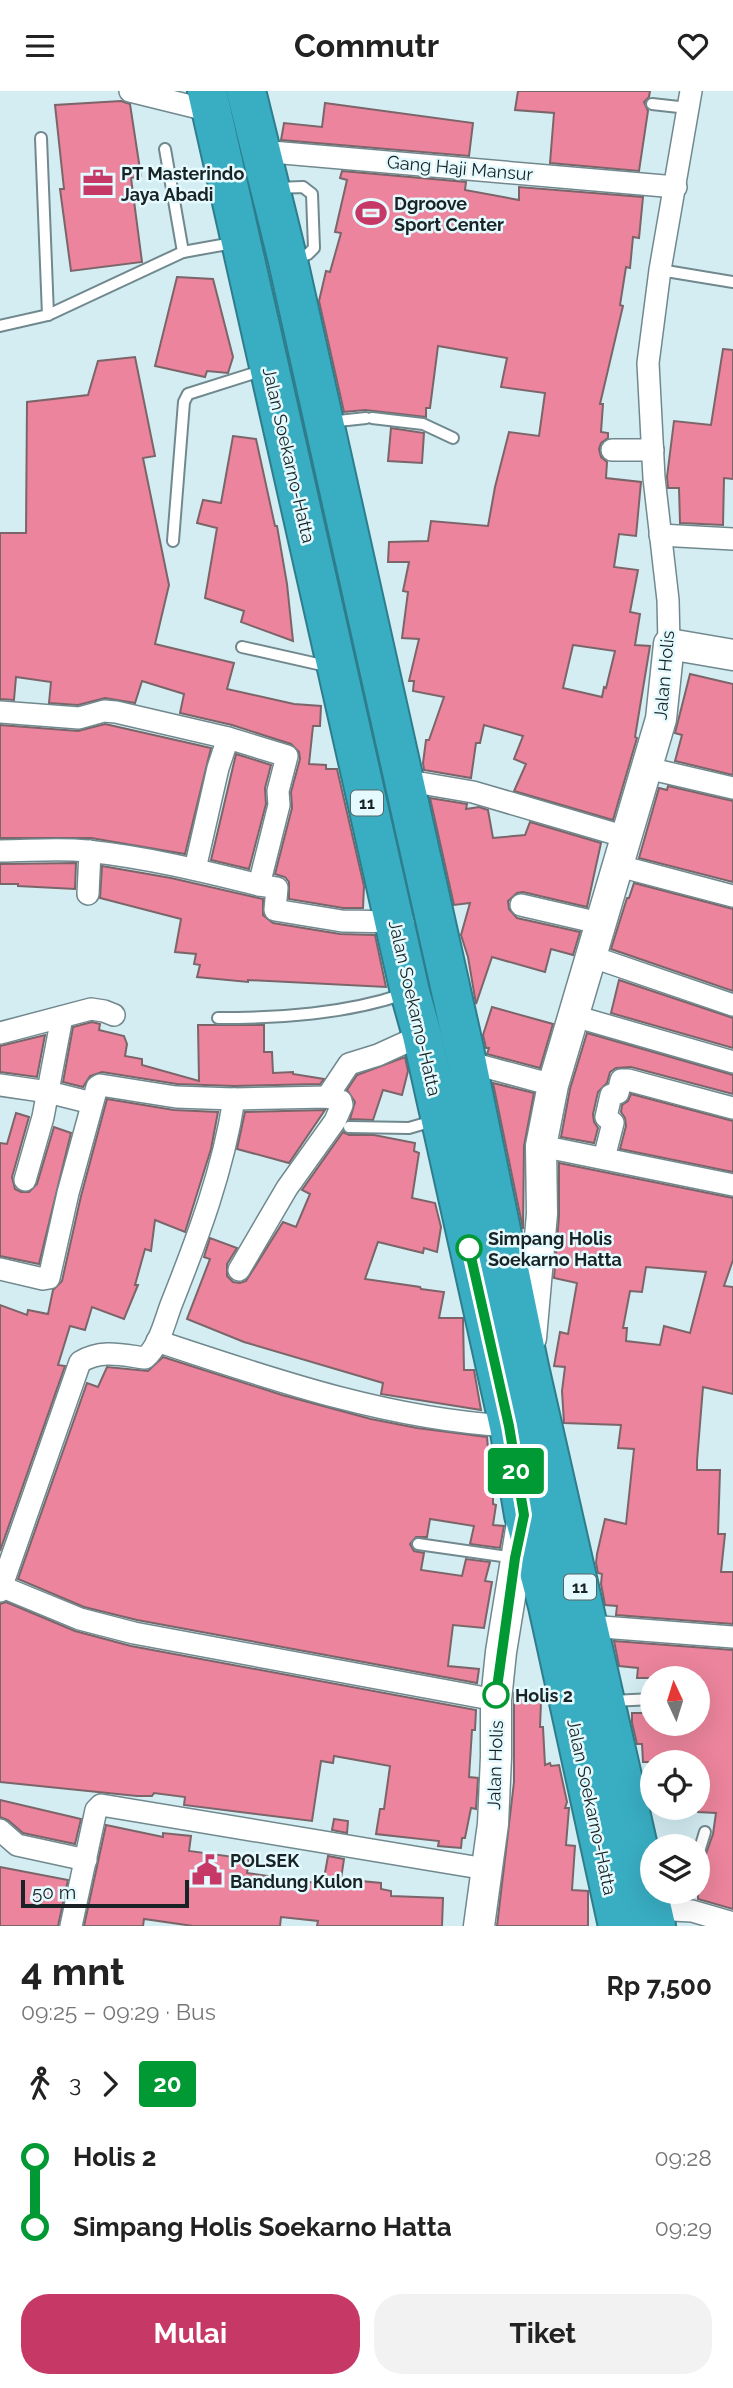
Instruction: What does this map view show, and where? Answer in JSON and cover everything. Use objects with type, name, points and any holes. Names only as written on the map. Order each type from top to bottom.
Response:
[{"type":"highway","name":"Jalan Soekarno-Hatta","points":[[246,91],[288,261],[467,1062],[521,1246],[529,1367],[640,1846]]},
{"type":"highway","name":"Jalan Soekarno-Hatta","points":[[209,101],[410,992],[422,1035],[509,1426],[524,1515],[548,1606],[618,1926]]},
{"type":"street","points":[[130,91],[209,101]]},
{"type":"street","name":"Jalan Holis","points":[[521,1246],[542,1214],[541,1146],[553,1085],[664,710],[669,644],[668,600],[660,535],[648,363],[668,187],[690,100]]},
{"type":"street","name":"Gang Haji Mansur","points":[[260,151],[668,187]]},
{"type":"street","points":[[612,450],[653,450]]},
{"type":"street","points":[[660,535],[733,540]]},
{"type":"street","points":[[669,644],[733,655]]},
{"type":"street","points":[[0,712],[79,718],[104,711],[116,712],[228,738],[287,756],[278,791],[279,805],[259,885]]},
{"type":"street","points":[[195,869],[215,778],[228,738]]},
{"type":"street","points":[[647,768],[733,788]]},
{"type":"street","points":[[403,781],[473,792],[626,837]]},
{"type":"street","points":[[0,851],[90,851],[195,869],[277,888],[275,910],[281,912],[342,921],[395,923],[433,917]]},
{"type":"street","points":[[88,894],[90,851]]},
{"type":"street","points":[[618,866],[733,896]]},
{"type":"street","points":[[521,905],[600,923]]},
{"type":"street","points":[[590,956],[733,1005]]},
{"type":"street","points":[[0,1033],[91,1009],[114,1015]]},
{"type":"street","points":[[574,1016],[733,1062]]},
{"type":"street","points":[[25,1180],[48,1092],[62,1017]]},
{"type":"street","points":[[327,1097],[349,1064],[378,1055],[422,1035]]},
{"type":"street","points":[[467,1062],[553,1085]]},
{"type":"street","points":[[604,1158],[613,1123],[606,1117],[611,1094],[618,1093],[621,1080],[733,1108]]},
{"type":"street","points":[[0,1269],[49,1278],[92,1103],[97,1087],[103,1084],[164,1096],[233,1099],[327,1097],[341,1101],[342,1105],[335,1121],[287,1188],[239,1270]]},
{"type":"street","points":[[0,1085],[48,1092],[92,1103]]},
{"type":"street","points":[[233,1099],[219,1174],[198,1238],[157,1341],[149,1356],[145,1358],[113,1352],[93,1355],[80,1362],[1,1588],[80,1619],[134,1633],[496,1700]]},
{"type":"street","points":[[541,1146],[733,1185]]},
{"type":"street","points":[[157,1341],[377,1409],[473,1424],[509,1426]]},
{"type":"street","name":"Jalan Holis","points":[[479,1926],[495,1796],[496,1700],[508,1604],[524,1515]]},
{"type":"street","points":[[508,1604],[522,1593],[529,1592],[537,1593],[548,1606]]},
{"type":"street","points":[[589,1626],[733,1637]]},
{"type":"street","points":[[71,1926],[96,1810],[101,1805],[486,1869]]},
{"type":"street","points":[[0,1829],[17,1845],[86,1860]]},
{"type":"street","points":[[672,1904],[733,1923]]},
{"type":"lane","points":[[652,104],[690,100]]},
{"type":"lane","points":[[41,138],[48,315]]},
{"type":"lane","points":[[165,149],[183,252]]},
{"type":"lane","points":[[0,326],[48,315],[183,252],[239,242]]},
{"type":"lane","points":[[660,270],[733,282]]},
{"type":"lane","points":[[173,541],[184,402],[188,394],[269,369]]},
{"type":"lane","points":[[323,423],[369,418],[423,424],[453,438]]},
{"type":"lane","points":[[243,647],[337,668]]},
{"type":"lane","points":[[218,1019],[279,1017],[383,1001],[410,992]]},
{"type":"lane","points":[[349,1127],[410,1128],[440,1119]]},
{"type":"lane","points":[[418,1544],[515,1558]]},
{"type":"lane","points":[[606,1702],[640,1700]]},
{"type":"building","points":[[518,91],[650,91],[644,102],[648,111],[639,171],[550,163],[554,113],[515,110]]},
{"type":"building","name":"PT Masterindo Jaya Abadi","points":[[121,101],[130,104],[141,176],[131,178],[142,262],[71,271],[60,189],[64,189],[55,105]]},
{"type":"building","points":[[325,103],[473,123],[469,156],[281,140],[284,123],[322,127]]},
{"type":"building","points":[[342,171],[466,182],[465,190],[519,200],[519,187],[643,197],[639,238],[633,237],[630,268],[626,267],[620,305],[623,306],[600,404],[603,404],[601,432],[608,433],[608,438],[601,443],[599,449],[601,457],[607,462],[606,478],[641,482],[636,536],[619,534],[614,567],[638,570],[630,612],[640,614],[635,645],[650,646],[635,737],[637,738],[613,820],[514,791],[526,764],[514,759],[523,736],[484,725],[480,743],[476,743],[471,778],[424,770],[426,740],[429,740],[444,697],[413,691],[414,681],[409,681],[419,639],[402,638],[408,592],[403,591],[409,562],[388,562],[389,542],[428,541],[431,521],[488,526],[509,432],[539,436],[545,393],[501,387],[507,358],[438,346],[430,408],[426,408],[426,417],[365,410],[344,412],[319,301],[326,271],[330,272],[341,233],[335,232],[347,180],[340,178]],"holes":[[[573,645],[615,651],[602,697],[563,688]]]},
{"type":"building","points":[[177,277],[213,279],[233,357],[228,373],[207,371],[205,377],[155,366]]},
{"type":"building","points":[[723,349],[733,350],[733,479],[724,478],[723,525],[680,523],[679,488],[668,488],[667,477],[674,421],[711,425]]},
{"type":"building","points":[[135,357],[155,456],[143,458],[169,585],[155,644],[234,663],[227,689],[294,704],[321,706],[320,726],[313,726],[309,764],[337,769],[364,886],[363,908],[343,908],[289,899],[289,882],[285,877],[275,874],[292,808],[291,792],[300,759],[299,752],[291,744],[232,725],[180,713],[184,694],[142,681],[135,703],[105,698],[78,705],[49,703],[51,682],[16,677],[14,700],[0,699],[0,533],[26,533],[27,402],[88,395],[98,361]]},
{"type":"building","points":[[391,428],[424,433],[422,463],[388,461]]},
{"type":"building","points":[[233,436],[256,439],[277,526],[293,641],[241,622],[244,611],[205,598],[217,528],[197,523],[203,500],[221,503]]},
{"type":"building","points":[[690,674],[733,684],[733,775],[675,761],[682,735],[675,733]]},
{"type":"building","points":[[105,724],[211,748],[185,854],[91,838],[0,838],[0,725],[78,731]]},
{"type":"building","points":[[236,754],[271,765],[265,788],[266,804],[249,869],[211,860]]},
{"type":"building","points":[[668,786],[733,801],[733,882],[639,858],[659,788],[667,790]]},
{"type":"building","points":[[430,798],[467,804],[466,809],[479,807],[488,810],[493,838],[525,835],[530,822],[601,843],[587,907],[523,892],[517,893],[508,901],[509,909],[517,918],[580,932],[573,955],[551,949],[545,972],[492,957],[476,1004],[468,957],[461,935],[470,903],[454,905]]},
{"type":"building","points":[[76,863],[75,889],[0,884],[0,864]]},
{"type":"building","points":[[102,866],[263,899],[263,915],[273,923],[340,934],[375,935],[386,987],[248,982],[197,977],[200,965],[194,964],[196,954],[175,952],[181,919],[100,898]]},
{"type":"building","points":[[634,883],[733,909],[733,991],[611,949]]},
{"type":"building","points":[[619,980],[733,1018],[733,1048],[611,1013]]},
{"type":"building","points":[[492,1007],[553,1024],[540,1068],[487,1054],[489,1048],[486,1048],[483,1035]]},
{"type":"building","points":[[92,1022],[100,1024],[99,1030],[124,1036],[127,1044],[125,1056],[142,1059],[142,1065],[199,1081],[198,1025],[264,1025],[264,1052],[272,1052],[273,1073],[293,1072],[324,1079],[320,1084],[234,1086],[177,1084],[102,1072],[90,1076],[83,1087],[63,1082],[73,1027]]},
{"type":"building","points":[[587,1033],[733,1075],[733,1094],[631,1067],[616,1068],[610,1072],[607,1083],[598,1092],[593,1114],[598,1128],[594,1143],[561,1137],[570,1089]]},
{"type":"building","points":[[45,1035],[37,1077],[0,1072],[0,1046]]},
{"type":"building","points":[[405,1057],[408,1071],[402,1095],[383,1090],[373,1120],[350,1119],[355,1102],[347,1090],[357,1075]]},
{"type":"building","points":[[493,1083],[534,1093],[524,1146],[523,1229]]},
{"type":"building","points":[[631,1094],[733,1121],[733,1172],[620,1149],[626,1126],[621,1112],[622,1105],[628,1101]]},
{"type":"building","points":[[107,1099],[174,1110],[218,1112],[211,1149],[185,1232],[155,1220],[151,1251],[145,1249],[135,1285],[138,1285],[124,1319],[92,1307],[85,1330],[70,1326],[58,1365],[65,1366],[0,1551],[0,1305],[27,1315],[28,1310],[48,1314],[53,1290],[62,1281]]},
{"type":"building","points":[[325,1110],[289,1163],[237,1149],[245,1112]]},
{"type":"building","points":[[16,1113],[29,1117],[12,1177],[15,1189],[21,1192],[29,1192],[37,1184],[54,1127],[71,1133],[39,1264],[0,1256],[0,1143],[7,1144]]},
{"type":"building","points":[[343,1132],[415,1143],[414,1151],[419,1153],[412,1198],[435,1203],[441,1227],[437,1252],[424,1248],[423,1253],[378,1242],[365,1279],[444,1292],[439,1318],[463,1318],[464,1370],[474,1370],[481,1410],[381,1394],[383,1383],[244,1342],[187,1319],[210,1259],[204,1257],[210,1238],[237,1248],[227,1264],[227,1276],[233,1282],[246,1281],[283,1222],[296,1227],[310,1194],[302,1190]]},
{"type":"building","points":[[559,1163],[733,1198],[733,1260],[724,1286],[733,1287],[733,1394],[703,1387],[697,1470],[720,1470],[718,1534],[725,1534],[721,1572],[733,1572],[733,1624],[616,1615],[617,1606],[605,1605],[602,1574],[598,1573],[596,1563],[597,1554],[605,1519],[626,1524],[634,1449],[618,1448],[621,1425],[564,1423],[562,1391],[565,1367],[554,1366],[560,1332],[568,1334],[577,1283],[554,1278],[559,1216]],"holes":[[[646,1267],[706,1272],[690,1333],[664,1326],[660,1345],[626,1341],[627,1328],[623,1328],[630,1291],[642,1292]]]},
{"type":"building","points":[[163,1357],[282,1395],[371,1419],[487,1437],[490,1474],[493,1474],[493,1504],[496,1505],[493,1525],[504,1526],[500,1548],[470,1544],[474,1526],[430,1519],[427,1537],[416,1537],[410,1544],[414,1551],[424,1553],[421,1570],[462,1576],[466,1559],[490,1562],[485,1581],[492,1582],[484,1628],[453,1625],[448,1666],[479,1669],[477,1683],[137,1620],[84,1607],[18,1579],[87,1383],[98,1387],[107,1367],[148,1371]]},
{"type":"building","points":[[6,1602],[75,1631],[131,1646],[476,1710],[469,1777],[478,1778],[476,1809],[471,1808],[461,1848],[438,1846],[439,1841],[376,1834],[380,1809],[384,1809],[390,1766],[334,1756],[333,1763],[321,1761],[312,1821],[184,1805],[185,1797],[154,1793],[152,1796],[137,1796],[0,1782],[0,1604]]},
{"type":"building","points":[[614,1641],[733,1650],[733,1909],[710,1902],[710,1842],[716,1813],[710,1813],[710,1750],[642,1750],[642,1744],[637,1744],[632,1723],[632,1713],[640,1713],[640,1736],[710,1736],[710,1666],[640,1666],[640,1678],[637,1678],[638,1668],[619,1666]]},
{"type":"building","points":[[514,1693],[533,1693],[533,1702],[541,1702],[540,1727],[543,1727],[545,1765],[559,1765],[567,1802],[565,1808],[569,1808],[566,1845],[575,1846],[572,1890],[588,1891],[588,1926],[497,1926],[514,1782]]},
{"type":"building","points":[[0,1800],[81,1819],[75,1844],[23,1833],[8,1820],[0,1817]]},
{"type":"building","points":[[334,1819],[348,1821],[347,1833],[332,1830]]},
{"type":"building","points":[[106,1825],[163,1837],[163,1833],[191,1836],[189,1851],[249,1859],[247,1873],[323,1884],[328,1856],[344,1859],[341,1879],[381,1883],[381,1889],[391,1891],[391,1896],[443,1898],[442,1926],[317,1926],[318,1921],[281,1917],[280,1926],[193,1926],[144,1919],[143,1926],[84,1926]]},
{"type":"building","points":[[0,1867],[68,1880],[58,1926],[0,1926]]},
{"type":"bus line","name":"20","points":[[469,1248],[509,1426],[524,1515],[515,1558],[496,1695]]},
{"type":"place","name":"PT Masterindo Jaya Abadi","points":[[98,183]]},
{"type":"place","name":"Dgroove Sport Center","points":[[371,213]]},
{"type":"place","name":"Simpang Holis Soekarno Hatta","points":[[469,1248]]},
{"type":"place","name":"Holis 2","points":[[496,1695]]},
{"type":"place","name":"POLSEK Bandung Kulon","points":[[207,1870]]}]
